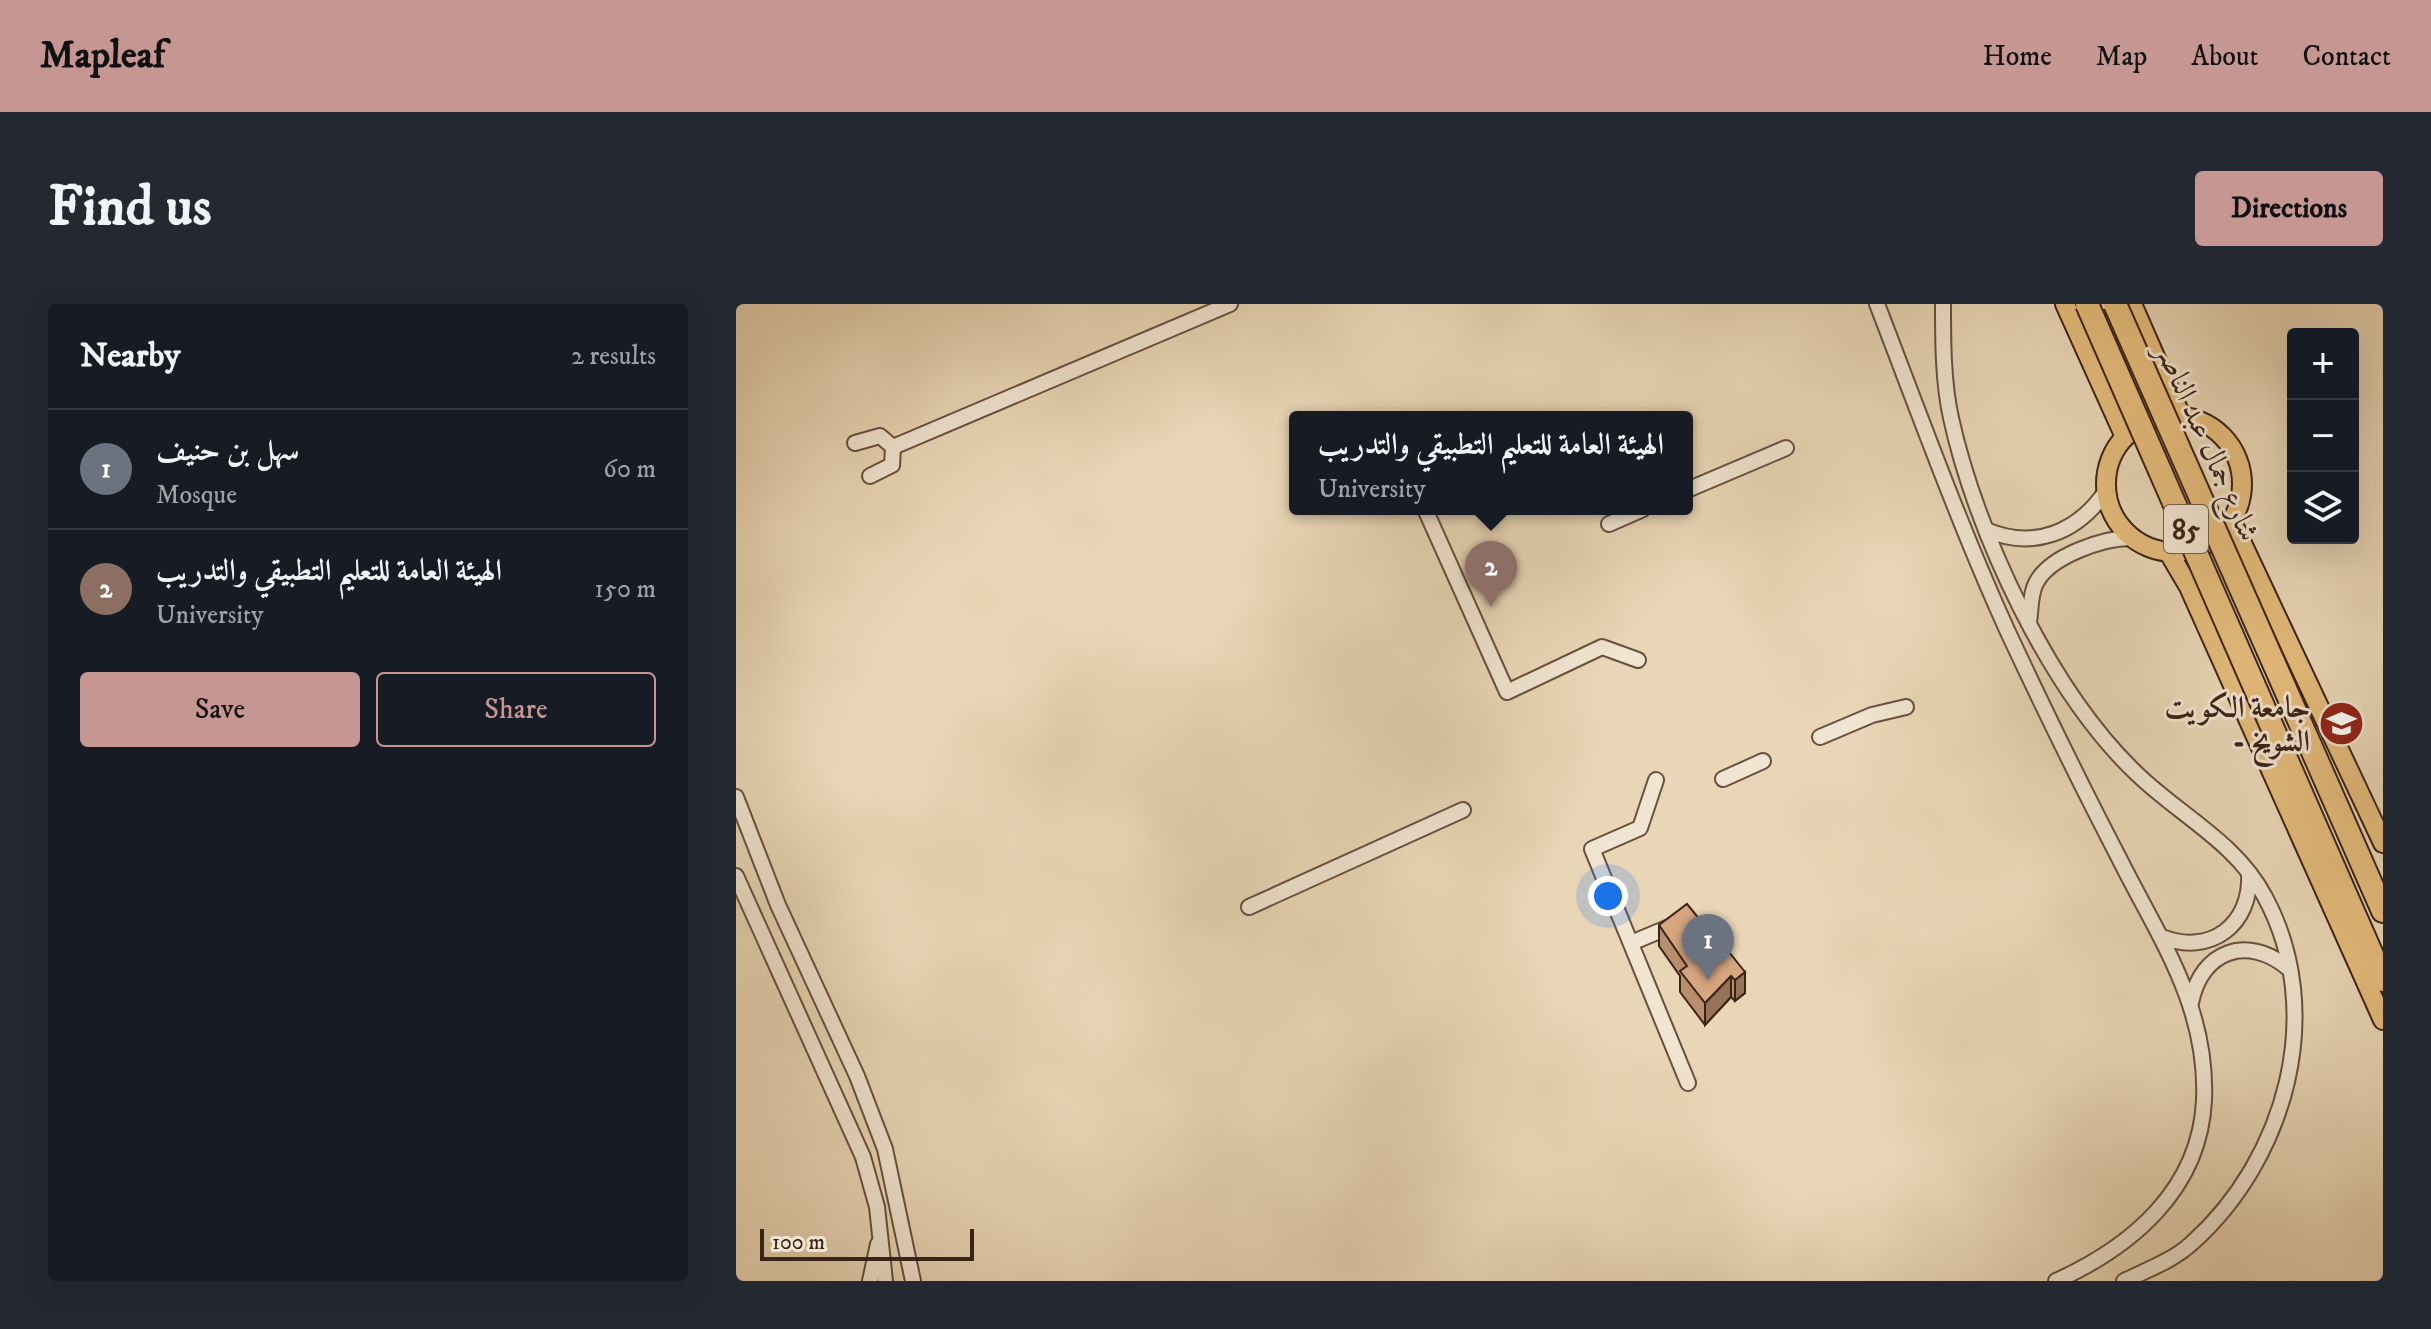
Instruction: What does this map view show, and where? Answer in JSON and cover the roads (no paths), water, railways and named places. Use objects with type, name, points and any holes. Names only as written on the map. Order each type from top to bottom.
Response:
[{"type":"highway","name":"شارع جمال عبد الناصر","points":[[2087,304],[2383,980]]},
{"type":"highway","name":"شارع جمال عبد الناصر","points":[[2115,304],[2383,911]]},
{"type":"main road","points":[[2065,304],[2125,437]]},
{"type":"main road","points":[[2132,304],[2181,416]]},
{"type":"main road","points":[[2181,416],[2214,428],[2236,454],[2243,488],[2232,522],[2204,546],[2169,553],[2149,548],[2131,538],[2119,525],[2106,491],[2113,454],[2125,437],[2141,424],[2160,417],[2181,416]]},
{"type":"main road","points":[[2232,522],[2383,843]]},
{"type":"main road","points":[[2169,553],[2189,587],[2383,1020]]},
{"type":"street","points":[[893,447],[1230,304]]},
{"type":"street","points":[[1877,304],[2006,627],[2119,859],[2162,937],[2191,1003],[2200,1033],[2204,1102],[2190,1160],[2178,1184],[2149,1222],[2127,1242],[2105,1257],[2056,1281]]},
{"type":"street","points":[[1943,304],[1950,414],[1966,478],[1986,530],[2029,622],[2079,703],[2119,755],[2231,850],[2249,873],[2278,926],[2288,968],[2293,999],[2291,1071],[2274,1126],[2252,1170],[2228,1205],[2191,1245],[2124,1281]]},
{"type":"street","points":[[855,443],[880,436],[893,447]]},
{"type":"street","points":[[870,476],[892,465],[893,447]]},
{"type":"street","points":[[1693,487],[1786,448]]},
{"type":"street","points":[[1986,530],[2003,537],[2036,540],[2083,518],[2106,491]]},
{"type":"street","points":[[1428,515],[1507,692],[1602,647],[1638,660]]},
{"type":"street","points":[[1609,524],[1629,515]]},
{"type":"street","points":[[2029,622],[2035,583],[2047,571],[2093,542],[2131,538]]},
{"type":"street","points":[[1820,737],[1872,715],[1906,707]]},
{"type":"street","points":[[1723,779],[1763,761]]},
{"type":"street","points":[[1656,780],[1640,828],[1592,849],[1688,1083]]},
{"type":"street","points":[[736,797],[778,905],[867,1100],[885,1149],[913,1281]]},
{"type":"street","points":[[1249,907],[1463,810]]},
{"type":"street","points":[[2162,937],[2190,944],[2205,942],[2231,928],[2247,903],[2249,873]]},
{"type":"street","points":[[736,876],[863,1157],[881,1232],[885,1281]]},
{"type":"street","points":[[1631,943],[1690,919]]},
{"type":"street","points":[[2191,1003],[2202,972],[2228,953],[2260,951],[2288,968]]},
{"type":"street","points":[[842,1110],[867,1100]]},
{"type":"street","points":[[863,1157],[885,1149]]},
{"type":"street","points":[[870,1281],[881,1232]]},
{"type":"place","name":"الهيئة العامة للتعليم التطبيقي والتدريب","points":[[1491,607]]},
{"type":"place","name":"جامعة الكويت - الشويخ","points":[[2341,724]]},
{"type":"place","name":"سهل بن حنيف","points":[[1708,980]]}]
